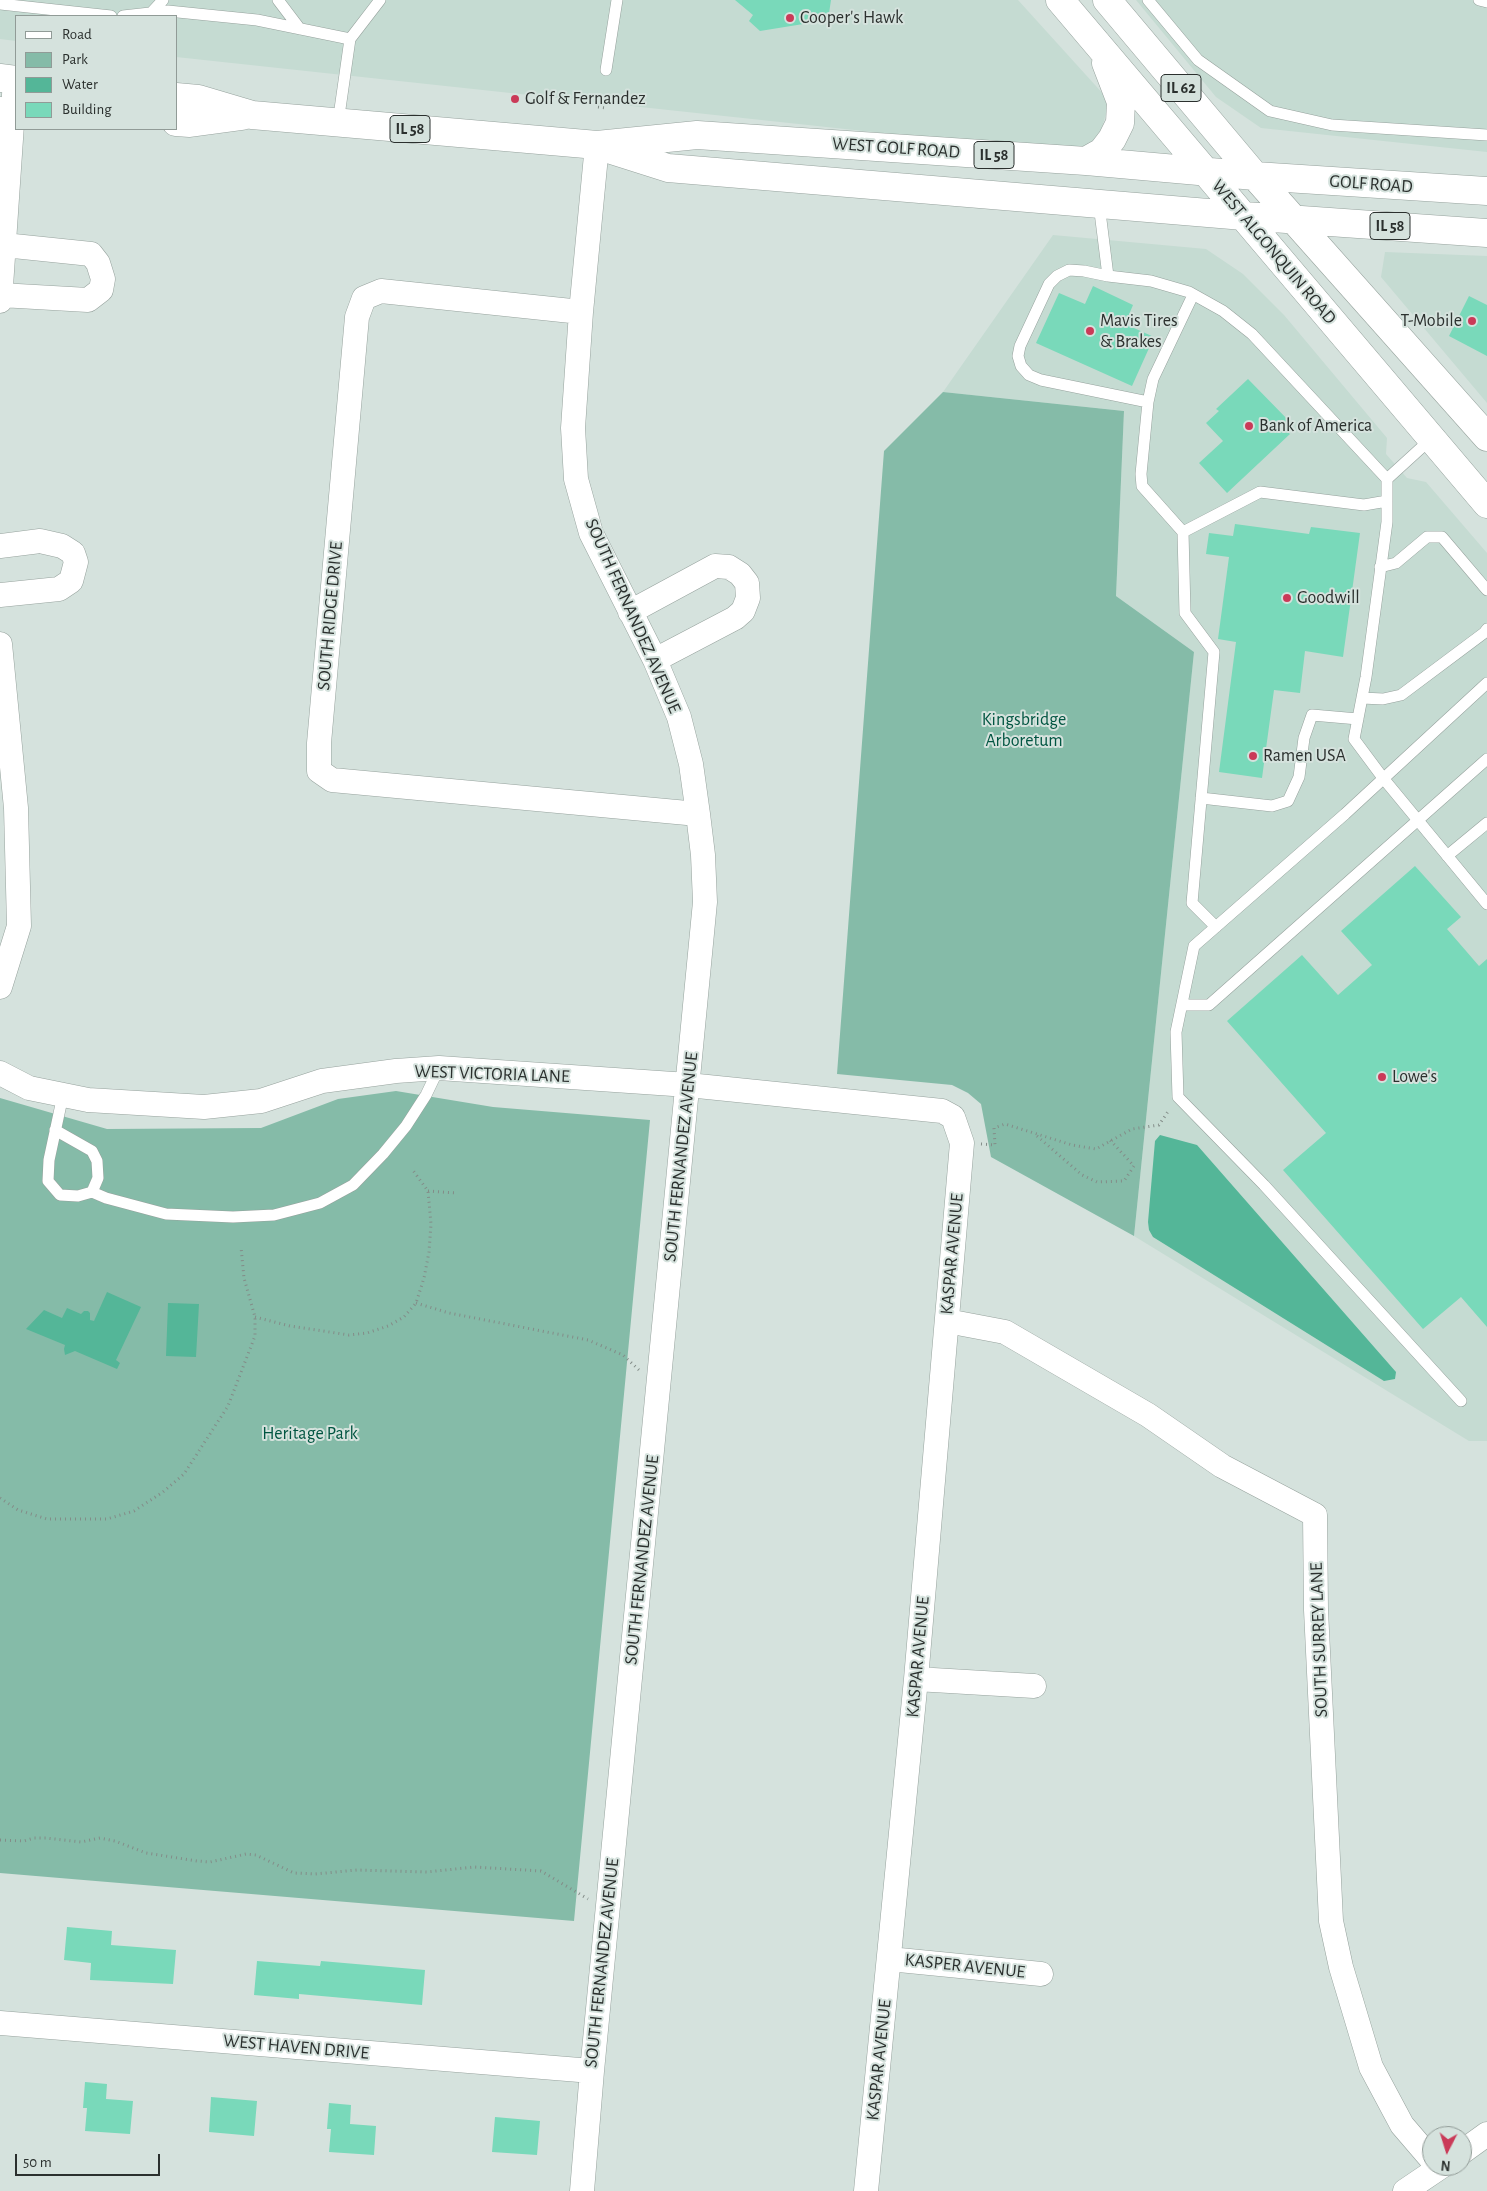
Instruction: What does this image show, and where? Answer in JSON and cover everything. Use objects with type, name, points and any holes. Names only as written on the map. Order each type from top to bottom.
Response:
[{"type":"main road","name":"WEST ALGONQUIN ROAD","points":[[1060,0],[1487,504]]},
{"type":"main road","name":"WEST ALGONQUIN ROAD","points":[[1107,0],[1254,176],[1487,437]]},
{"type":"main road","points":[[1086,161],[1102,152],[1112,139],[1120,123],[1121,102],[1100,45]]},
{"type":"main road","name":"WEST GOLF ROAD","points":[[178,97],[198,99],[252,115],[597,146],[697,135],[1086,161],[1254,176]]},
{"type":"main road","name":"WEST GOLF ROAD","points":[[178,122],[190,123],[252,115]]},
{"type":"main road","name":"WEST GOLF ROAD","points":[[597,146],[668,168],[840,184],[1244,216]]},
{"type":"main road","name":"GOLF ROAD","points":[[1254,176],[1487,191]]},
{"type":"main road","name":"IL 58","points":[[1244,216],[1487,233]]},
{"type":"street","points":[[0,301],[4,246],[10,80]]},
{"type":"street","name":"SOUTH FERNANDEZ AVENUE","points":[[582,2191],[705,902],[703,855],[698,814],[691,764],[679,716],[655,660],[591,533],[576,479],[573,428],[581,312],[597,146]]},
{"type":"street","points":[[0,295],[88,300],[100,290],[103,279],[98,263],[91,254],[4,246]]},
{"type":"street","name":"SOUTH RIDGE DRIVE","points":[[581,312],[381,291],[364,298],[357,317],[319,743],[319,771],[332,780],[698,814]]},
{"type":"street","points":[[0,546],[40,541],[62,546],[73,553],[76,562],[71,581],[59,589],[0,595]]},
{"type":"street","points":[[630,612],[715,566],[729,567],[740,574],[747,584],[748,598],[743,611],[735,618],[655,660]]},
{"type":"street","points":[[0,644],[2,701],[16,808],[19,926],[0,987]]},
{"type":"street","name":"WEST VICTORIA LANE","points":[[0,1073],[29,1088],[88,1100],[204,1107],[261,1101],[322,1081],[396,1071],[439,1068],[688,1085],[942,1111],[953,1116],[959,1133]]},
{"type":"street","name":"KASPAR AVENUE","points":[[866,2191],[916,1679],[947,1321],[959,1133]]},
{"type":"street","name":"SOUTH SURREY LANE","points":[[947,1321],[1005,1332],[1148,1415],[1222,1466],[1315,1515],[1316,1610],[1331,1921],[1341,1967],[1371,2067],[1402,2124],[1422,2147]]},
{"type":"street","points":[[916,1679],[1034,1686]]},
{"type":"street","name":"KASPER AVENUE","points":[[889,1959],[1041,1974]]},
{"type":"street","name":"WEST HAVEN DRIVE","points":[[0,2023],[592,2071]]},
{"type":"street","points":[[1472,2145],[1487,2134]]},
{"type":"street","points":[[1405,2191],[1424,2176]]},
{"type":"lane","points":[[151,13],[162,0]]},
{"type":"lane","points":[[278,0],[300,29]]},
{"type":"lane","points":[[338,123],[350,39],[380,0]]},
{"type":"lane","points":[[606,70],[617,0]]},
{"type":"lane","points":[[1148,0],[1198,60],[1270,111],[1332,124],[1487,135]]},
{"type":"lane","points":[[1479,0],[1487,2]]},
{"type":"lane","points":[[0,4],[102,15]]},
{"type":"lane","points":[[132,15],[168,11],[257,20],[350,39]]},
{"type":"lane","points":[[1099,204],[1108,276]]},
{"type":"lane","points":[[1148,402],[1041,380],[1029,375],[1021,366],[1018,356],[1020,346],[1042,296],[1053,280],[1069,270],[1084,270],[1108,276],[1151,281],[1193,295],[1224,311],[1252,334],[1387,479],[1387,522],[1362,698],[1354,739],[1417,820],[1486,900]]},
{"type":"lane","points":[[1193,295],[1154,379],[1148,402],[1141,474],[1142,486],[1183,532],[1184,613],[1214,652],[1192,903],[1216,927]]},
{"type":"lane","points":[[1387,479],[1432,438]]},
{"type":"lane","points":[[1183,532],[1260,492],[1364,505],[1387,501]]},
{"type":"lane","points":[[1380,567],[1396,563],[1427,537],[1442,537],[1487,590]]},
{"type":"lane","points":[[1362,698],[1383,699],[1401,695],[1484,634],[1487,629]]},
{"type":"lane","points":[[1461,1401],[1264,1185],[1178,1097],[1176,1032],[1194,946],[1487,683]]},
{"type":"lane","points":[[1201,798],[1272,806],[1288,801],[1299,777],[1304,738],[1312,715],[1358,719]]},
{"type":"lane","points":[[1182,1005],[1209,1004],[1487,759]]},
{"type":"lane","points":[[1447,856],[1487,822]]},
{"type":"lane","points":[[63,1095],[49,1160],[48,1181],[60,1195],[78,1196],[92,1192],[106,1198],[166,1214],[233,1217],[274,1214],[320,1203],[353,1185],[384,1154],[406,1126],[426,1095],[439,1068]]},
{"type":"lane","points":[[56,1130],[92,1151],[97,1161],[98,1178],[92,1192]]},
{"type":"path","points":[[598,107],[606,108]]},
{"type":"path","points":[[959,1133],[995,1145],[994,1128],[1005,1124],[1072,1145],[1096,1149],[1132,1129],[1159,1124],[1178,1097]]},
{"type":"path","points":[[1035,1133],[1082,1175],[1097,1182],[1124,1181],[1134,1166],[1110,1140]]},
{"type":"path","points":[[255,1317],[290,1326],[349,1335],[367,1333],[388,1326],[404,1317],[416,1302],[429,1252],[431,1224],[428,1192],[412,1169]]},
{"type":"path","points":[[428,1192],[456,1193]]},
{"type":"path","points":[[0,1498],[18,1510],[47,1519],[107,1519],[134,1510],[163,1492],[184,1474],[228,1406],[255,1336],[255,1317],[244,1278],[241,1246]]},
{"type":"path","points":[[416,1302],[449,1313],[588,1340],[623,1355],[643,1374]]},
{"type":"path","points":[[0,1840],[24,1842],[34,1838],[46,1838],[81,1842],[100,1838],[115,1841],[146,1853],[197,1862],[210,1862],[246,1854],[256,1855],[294,1872],[315,1874],[357,1870],[427,1872],[474,1867],[541,1871],[608,1911]]},
{"type":"shaded area","points":[[0,0],[1018,0],[1105,96],[1107,109],[1102,128],[1090,149],[1068,153],[178,57],[178,15],[15,15],[15,41],[0,39]]},
{"type":"shaded area","points":[[1136,0],[1487,0],[1487,152],[1261,128],[1216,97]]},
{"type":"shaded area","points":[[1053,235],[1206,249],[1243,274],[1284,315],[1387,438],[1386,454],[1407,478],[1426,482],[1487,553],[1487,1441],[1469,1441],[1134,1236],[1194,652],[1116,596],[1124,411],[943,392]]},
{"type":"shaded area","points":[[1385,252],[1487,256],[1487,403],[1381,277]]},
{"type":"green space","name":"Kingsbridge Arboretum","points":[[943,392],[1124,411],[1116,596],[1194,652],[1134,1236],[991,1157],[981,1104],[968,1093],[952,1085],[837,1074],[884,451]]},
{"type":"green space","name":"Heritage Park","points":[[396,1091],[493,1107],[650,1120],[574,1921],[0,1873],[0,1098],[107,1129],[261,1128],[338,1099]]},
{"type":"water","points":[[1160,1135],[1197,1145],[1396,1372],[1395,1379],[1384,1381],[1153,1237],[1149,1230],[1148,1222],[1155,1141]]},
{"type":"water","points":[[107,1292],[141,1307],[116,1360],[120,1363],[117,1369],[75,1351],[65,1355],[65,1345],[26,1329],[44,1310],[62,1318],[67,1308],[81,1314],[84,1311],[88,1311],[90,1313],[90,1320],[94,1321]]},
{"type":"water","points":[[168,1303],[199,1304],[196,1357],[166,1356]]},
{"type":"building","name":"Cooper's Hawk","points":[[735,0],[831,0],[828,20],[760,31],[749,21],[753,15]]},
{"type":"building","name":"Mavis Tires & Brakes","points":[[1093,286],[1133,305],[1125,324],[1154,337],[1132,386],[1036,343],[1059,293],[1085,304]]},
{"type":"building","name":"T-Mobile","points":[[1469,296],[1487,305],[1487,356],[1449,336]]},
{"type":"building","name":"Bank of America","points":[[1248,379],[1291,423],[1285,429],[1290,434],[1227,493],[1199,463],[1223,441],[1206,423],[1219,411],[1216,409]]},
{"type":"building","name":"Goodwill","points":[[1235,524],[1309,534],[1311,527],[1360,533],[1343,657],[1305,651],[1300,693],[1274,690],[1262,778],[1219,772],[1236,642],[1218,639],[1229,557],[1206,554],[1209,533],[1233,536]]},
{"type":"building","name":"Lowe's","points":[[1415,866],[1461,917],[1447,929],[1479,966],[1487,959],[1487,1327],[1461,1297],[1423,1329],[1283,1170],[1326,1133],[1227,1021],[1302,955],[1338,995],[1372,965],[1341,931]]},
{"type":"building","points":[[67,1927],[112,1931],[111,1945],[176,1950],[173,1984],[90,1980],[91,1963],[64,1960]]},
{"type":"building","points":[[257,1961],[320,1966],[321,1961],[425,1970],[422,2005],[299,1994],[299,1999],[254,1995]]},
{"type":"building","points":[[85,2082],[107,2084],[106,2099],[133,2101],[130,2134],[85,2131],[87,2108],[83,2108]]},
{"type":"building","points":[[211,2097],[257,2101],[254,2136],[209,2132]]},
{"type":"building","points":[[329,2103],[351,2105],[350,2124],[376,2126],[374,2155],[329,2152],[331,2129],[327,2129]]},
{"type":"building","points":[[495,2117],[540,2121],[537,2155],[492,2152]]},
{"type":"place","name":"Cooper's Hawk","points":[[790,18]]},
{"type":"place","name":"Golf & Fernandez","points":[[515,99]]},
{"type":"place","name":"T-Mobile","points":[[1472,321]]},
{"type":"place","name":"Mavis Tires & Brakes","points":[[1090,331]]},
{"type":"place","name":"Bank of America","points":[[1249,426]]},
{"type":"place","name":"Goodwill","points":[[1287,598]]},
{"type":"place","name":"Ramen USA","points":[[1253,756]]},
{"type":"place","name":"Lowe's","points":[[1382,1077]]}]
